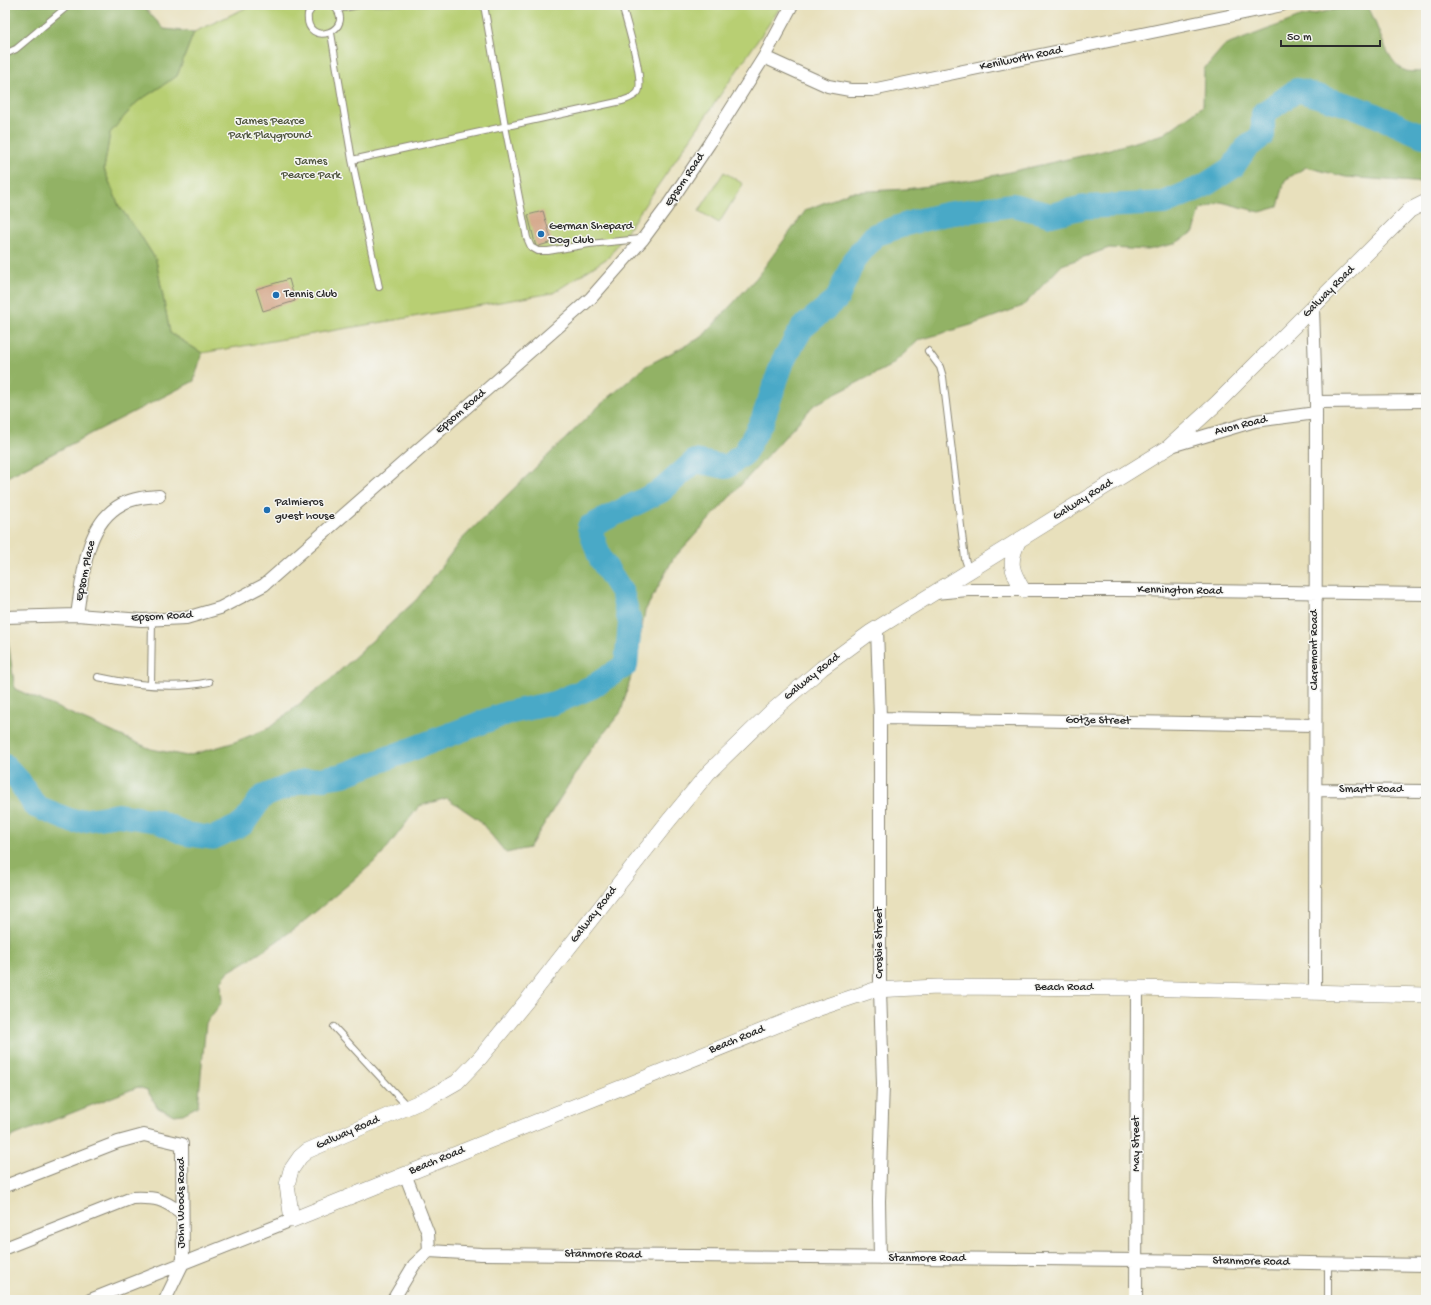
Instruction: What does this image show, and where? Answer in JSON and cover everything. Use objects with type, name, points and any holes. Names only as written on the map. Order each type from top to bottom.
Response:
[{"type":"street","name":"Epsom Road","points":[[5,617],[77,615],[152,620],[186,618],[235,602],[264,585],[591,298],[643,239],[709,144],[764,58],[792,5]]},
{"type":"street","name":"Kenilworth Road","points":[[764,58],[828,86],[850,90],[872,90],[1282,5]]},
{"type":"street","name":"Galway Road","points":[[292,1220],[287,1185],[291,1170],[300,1157],[306,1152],[408,1107],[457,1082],[480,1058],[530,998],[666,824],[725,755],[790,694],[822,668],[877,629],[1169,447],[1217,403],[1410,210],[1426,202]]},
{"type":"street","name":"Claremont Road","points":[[1313,308],[1316,407],[1315,992]]},
{"type":"street","name":"Avon Road","points":[[1169,447],[1255,421],[1316,407],[1426,401]]},
{"type":"street","name":"Epsom Place","points":[[77,615],[89,547],[102,523],[121,504],[139,498],[158,496]]},
{"type":"street","points":[[1019,540],[1013,552],[1011,562],[1015,576],[1023,590]]},
{"type":"street","name":"Kennington Road","points":[[934,593],[968,590],[1126,590],[1315,594],[1426,594]]},
{"type":"street","name":"Crosbie Street","points":[[877,629],[880,718],[880,990],[883,1084],[879,1201],[880,1258]]},
{"type":"street","name":"Gotze Street","points":[[880,718],[1315,724]]},
{"type":"street","name":"Smartt Road","points":[[1316,790],[1426,791]]},
{"type":"street","name":"Beach Road","points":[[90,1300],[115,1295],[182,1263],[817,1009],[850,997],[880,990],[938,987],[1137,988],[1426,995]]},
{"type":"street","name":"May Street","points":[[1136,1300],[1137,988]]},
{"type":"street","name":"John Woods Road","points":[[5,1186],[118,1142],[144,1135],[182,1144],[182,1263]]},
{"type":"street","points":[[393,1300],[414,1265],[429,1251],[428,1233],[405,1174]]},
{"type":"street","points":[[5,1248],[132,1198],[162,1200],[182,1213]]},
{"type":"street","name":"Stanmore Road","points":[[429,1251],[481,1254],[1137,1260],[1426,1265]]},
{"type":"street","points":[[165,1300],[182,1263]]},
{"type":"lane","points":[[5,54],[16,49],[69,5]]},
{"type":"lane","points":[[314,5],[308,14],[309,24],[315,32],[320,34],[331,33]]},
{"type":"lane","points":[[360,5],[335,7],[339,22],[331,33],[352,160],[379,287]]},
{"type":"lane","points":[[484,5],[505,126],[527,238],[531,247],[538,251],[548,251],[589,244],[643,239]]},
{"type":"lane","points":[[352,160],[622,101],[637,94],[639,88],[639,71],[622,5]]},
{"type":"lane","points":[[928,351],[940,367],[943,377],[964,559],[969,571]]},
{"type":"lane","points":[[151,685],[152,620]]},
{"type":"lane","points":[[98,677],[151,685],[192,686],[209,682]]},
{"type":"lane","points":[[334,1027],[408,1107]]},
{"type":"lane","points":[[1328,1264],[1328,1300]]},
{"type":"green space","points":[[5,5],[142,5],[164,29],[194,32],[177,76],[137,102],[110,133],[104,169],[119,206],[139,233],[156,260],[170,333],[202,353],[194,381],[5,478]]},
{"type":"green space","name":"James Pearce Park","points":[[252,5],[782,5],[609,257],[553,293],[202,353],[170,333],[156,260],[139,233],[119,206],[104,169],[110,133],[137,102],[177,76],[194,32]]},
{"type":"green space","points":[[1357,5],[1367,5],[1382,41],[1397,65],[1406,71],[1426,72],[1426,183],[1346,177],[1306,167],[1285,180],[1278,207],[1260,212],[1221,202],[1200,210],[1194,232],[1174,244],[1148,250],[1109,248],[1062,265],[1023,306],[971,325],[919,340],[890,366],[814,405],[673,559],[645,611],[637,655],[621,712],[591,749],[529,848],[506,853],[479,820],[447,798],[419,806],[381,856],[350,883],[297,927],[260,953],[228,972],[221,982],[222,1002],[206,1023],[198,1106],[183,1114],[174,1115],[158,1108],[147,1090],[138,1087],[13,1136],[5,1142],[5,641],[8,641],[15,689],[151,749],[187,756],[232,743],[269,728],[331,679],[417,599],[461,540],[599,406],[646,366],[702,337],[757,277],[806,210],[850,192],[906,189],[978,179],[1099,152],[1164,134],[1203,106],[1204,69],[1224,46],[1300,17]]},
{"type":"green space","points":[[724,172],[743,184],[719,223],[699,211]]},
{"type":"building","name":"German Shepard Dog Club","points":[[543,211],[552,242],[536,247],[528,215]]},
{"type":"building","name":"Tennis Club","points":[[289,279],[295,301],[263,311],[256,289]]},
{"type":"waterway","points":[[5,766],[19,781],[35,806],[74,822],[118,815],[157,821],[186,834],[213,838],[243,824],[262,797],[299,782],[343,775],[507,713],[554,703],[592,687],[626,665],[630,623],[622,592],[600,558],[589,527],[661,491],[695,461],[726,467],[744,454],[762,421],[783,361],[802,328],[837,299],[854,260],[875,235],[913,222],[946,214],[1013,205],[1051,215],[1084,207],[1164,203],[1202,187],[1233,167],[1245,149],[1263,135],[1263,114],[1297,90],[1361,109],[1426,136]]},
{"type":"place","name":"German Shepard Dog Club","points":[[541,234]]},
{"type":"place","name":"Tennis Club","points":[[276,295]]},
{"type":"place","name":"Palmieros guest house","points":[[267,510]]},
{"type":"park label","name":"James Pearce Park Playground","points":[[270,129]]}]
